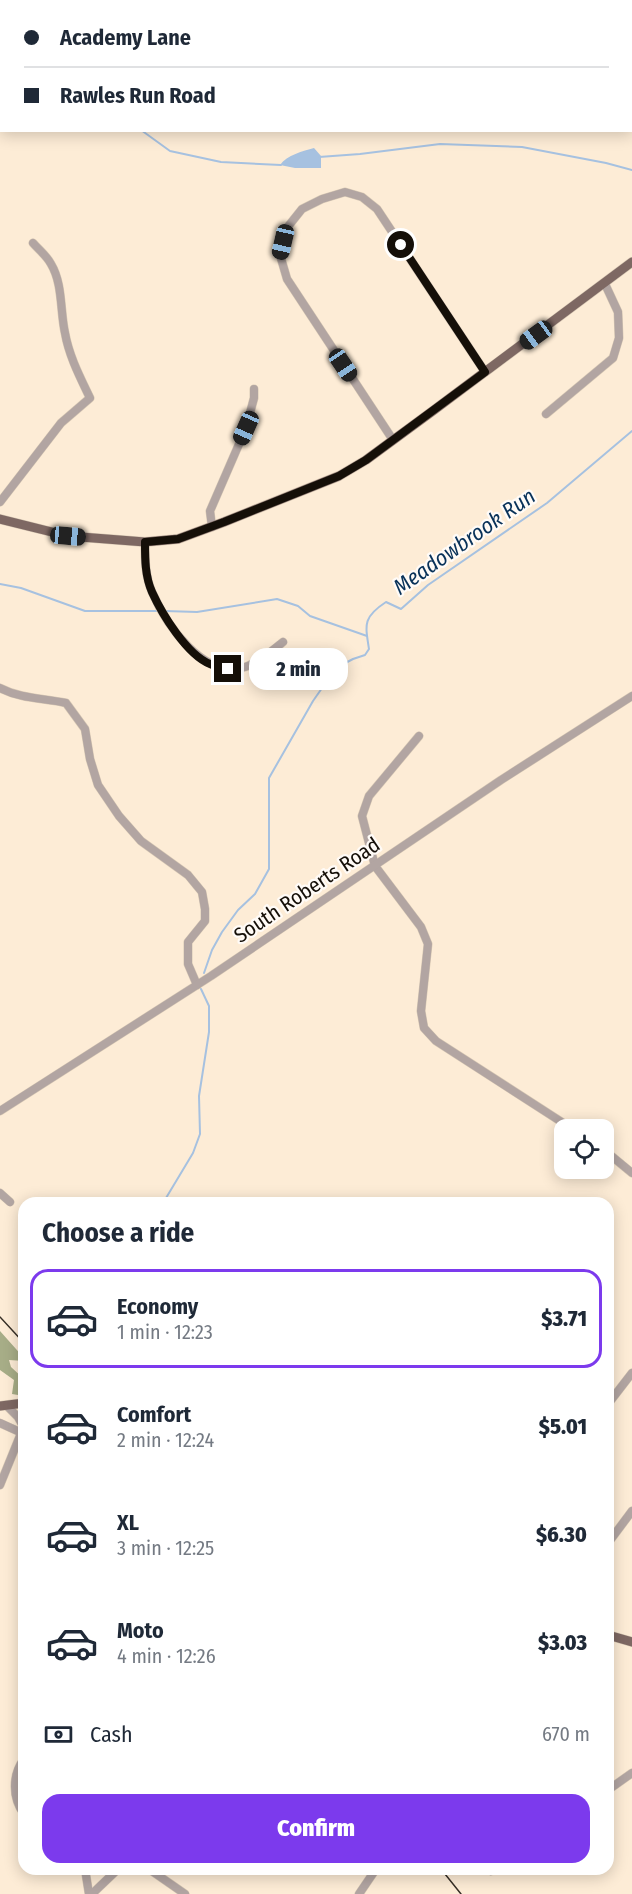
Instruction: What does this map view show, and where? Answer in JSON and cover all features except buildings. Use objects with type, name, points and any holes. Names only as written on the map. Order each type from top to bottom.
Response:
[{"type":"main road","points":[[0,519],[68,536],[145,542],[178,539],[339,476],[393,440],[632,262]]},
{"type":"main road","points":[[3,1406],[18,1405]]},
{"type":"main road","points":[[614,1637],[632,1642]]},
{"type":"street","points":[[393,440],[287,279],[280,255],[286,229],[302,209],[322,199],[345,192],[362,197],[377,209],[485,372]]},
{"type":"street","points":[[0,502],[61,423],[90,398],[75,367],[65,335],[59,285],[54,269],[50,261],[33,243]]},
{"type":"street","points":[[546,414],[613,358],[619,338],[618,312],[604,284]]},
{"type":"street","points":[[212,526],[210,511],[246,428],[254,398],[254,389]]},
{"type":"street","points":[[145,542],[145,567],[152,592],[190,651],[209,664],[228,669],[244,668],[283,642]]},
{"type":"street","points":[[0,688],[20,697],[43,698],[66,703],[85,729],[90,759],[98,785],[119,816],[141,841],[188,875],[202,892],[205,921],[188,942],[188,964],[197,984]]},
{"type":"street","name":"South Roberts Road","points":[[0,1111],[197,984],[501,780],[632,696]]},
{"type":"street","points":[[418,736],[369,796],[362,816],[375,866],[421,927],[428,944],[421,1011],[424,1028],[436,1041],[557,1119]]},
{"type":"street","points":[[614,1158],[632,1173]]},
{"type":"street","points":[[0,1193],[10,1202]]},
{"type":"street","points":[[614,1396],[632,1373]]},
{"type":"street","points":[[3,1406],[18,1417]]},
{"type":"street","points":[[0,1424],[18,1427]]},
{"type":"street","points":[[0,1485],[18,1439]]},
{"type":"street","points":[[0,1463],[9,1460]]},
{"type":"street","points":[[614,1535],[632,1511]]},
{"type":"street","points":[[18,1771],[15,1788],[18,1802]]},
{"type":"street","points":[[614,1786],[632,1773]]},
{"type":"street","points":[[86,1875],[90,1894]]},
{"type":"street","points":[[90,1894],[111,1875]]},
{"type":"street","points":[[158,1875],[185,1894]]},
{"type":"street","points":[[359,1894],[372,1875]]},
{"type":"green space","points":[[0,1331],[18,1351],[18,1361],[9,1360],[11,1367],[18,1373],[18,1395],[12,1394],[14,1380],[0,1370]]},
{"type":"water","points":[[314,148],[321,156],[321,168],[295,168],[280,165],[291,156]]},
{"type":"waterway","points":[[144,132],[170,151],[221,162],[281,165]]},
{"type":"waterway","points":[[319,157],[440,144],[522,147],[632,170]]},
{"type":"waterway","points":[[204,973],[212,950],[222,932],[238,910],[255,894],[269,869],[269,778],[313,701],[336,668],[365,655],[369,649],[367,633],[369,617],[386,602],[401,609],[428,585],[547,503],[632,431]]},
{"type":"waterway","name":"Meadowbrook Run","points":[[0,584],[21,588],[85,611],[160,611]]},
{"type":"waterway","name":"Meadowbrook Run","points":[[165,611],[197,612],[277,599],[298,606],[310,616],[367,636]]},
{"type":"waterway","points":[[167,1197],[193,1153],[200,1134],[199,1096],[209,1032],[209,1006],[201,989]]},
{"type":"tram line","points":[[0,1317],[18,1336]]},
{"type":"tram line","points":[[446,1875],[461,1894]]},
{"type":"route","points":[[228,669],[209,664],[190,651],[166,617],[152,592],[145,567],[145,542],[178,539],[339,476],[366,460],[485,372],[401,245]]}]
